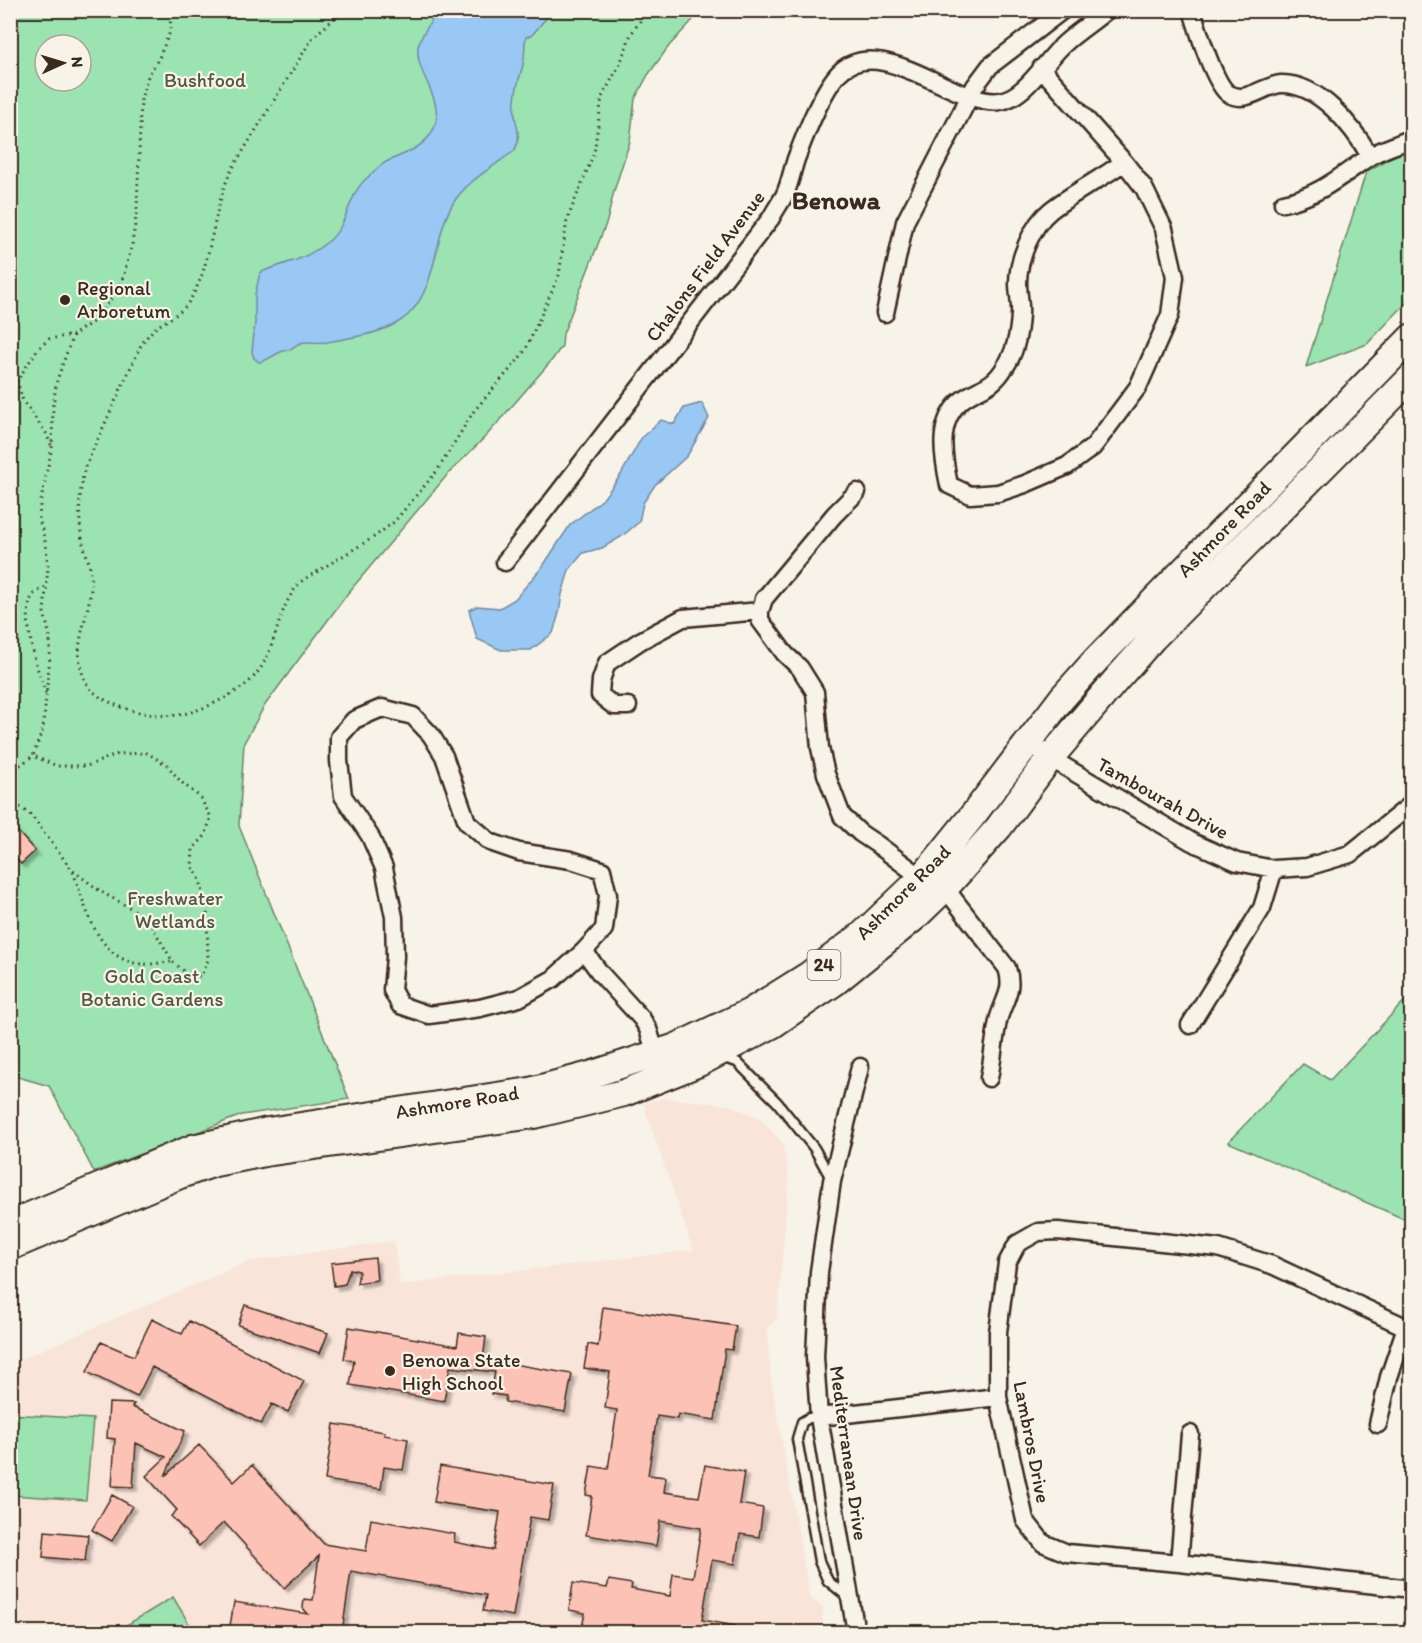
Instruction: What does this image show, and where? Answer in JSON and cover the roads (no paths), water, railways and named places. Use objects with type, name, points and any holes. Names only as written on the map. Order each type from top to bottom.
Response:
[{"type":"main road","name":"Ashmore Road","points":[[10,1224],[193,1148],[268,1131],[530,1091],[590,1075],[676,1047],[750,1012],[809,975],[861,936],[921,878],[973,815],[1027,742],[1096,660],[1412,337]]},
{"type":"main road","name":"Ashmore Road","points":[[10,1247],[215,1163],[266,1153],[534,1115],[624,1093],[713,1055],[772,1025],[836,982],[915,917],[945,888],[999,827],[1050,758],[1154,638],[1412,377]]},
{"type":"street","points":[[885,314],[905,222],[975,86],[990,66],[1063,10]]},
{"type":"street","name":"Chalons Field Avenue","points":[[505,562],[771,218],[786,193],[796,160],[827,88],[840,72],[861,61],[884,63],[909,69],[986,102],[1003,100],[1020,92],[1063,44],[1107,10]]},
{"type":"street","points":[[1192,10],[1198,35],[1227,93],[1236,97],[1248,96],[1279,84],[1307,90],[1324,101],[1347,122],[1370,156]]},
{"type":"street","points":[[1041,68],[1124,162],[1144,188],[1164,229],[1175,277],[1170,315],[1138,387],[1093,447],[1067,466],[998,493],[970,495],[949,485],[942,452],[946,421],[962,400],[989,386],[1005,368],[1016,346],[1020,315],[1018,283],[1021,260],[1032,236],[1049,212],[1124,162]]},
{"type":"street","points":[[1283,203],[1321,190],[1336,182],[1370,156],[1412,138]]},
{"type":"street","points":[[857,492],[834,515],[764,599],[759,611],[760,620],[785,654],[800,668],[815,692],[820,748],[826,774],[842,816],[860,833],[921,878]]},
{"type":"street","points":[[628,706],[614,706],[600,695],[608,663],[623,651],[683,618],[759,611]]},
{"type":"street","points":[[382,708],[413,716],[431,735],[444,756],[467,822],[490,842],[519,852],[571,860],[602,870],[608,895],[604,928],[584,951],[553,979],[519,998],[480,1008],[429,1015],[400,1005],[392,990],[395,957],[394,917],[384,868],[370,836],[344,796],[339,761],[339,737],[354,720],[382,708]]},
{"type":"street","name":"Tambourah Drive","points":[[1027,742],[1191,842],[1237,862],[1274,869],[1307,867],[1350,854],[1412,804]]},
{"type":"street","points":[[1190,1025],[1262,908],[1274,869]]},
{"type":"street","points":[[945,888],[1007,968],[1011,980],[1009,993],[999,1017],[989,1078]]},
{"type":"street","points":[[584,951],[600,973],[642,1019],[648,1029],[656,1054]]},
{"type":"street","name":"Mediterranean Drive","points":[[856,1632],[819,1417],[815,1357],[819,1272],[832,1181],[860,1067]]},
{"type":"street","name":"Lambros Drive","points":[[1409,1328],[1272,1265],[1218,1248],[1058,1231],[1038,1232],[1017,1244],[1007,1263],[998,1332],[998,1397],[1025,1520],[1043,1543],[1067,1553],[1179,1563],[1412,1590]]},
{"type":"street","points":[[1378,1424],[1389,1377],[1409,1328]]},
{"type":"street","points":[[819,1417],[998,1397]]},
{"type":"street","points":[[1179,1563],[1190,1434]]},
{"type":"lane","points":[[713,1055],[736,1062],[777,1102],[814,1148],[832,1181]]},
{"type":"lane","points":[[819,1417],[809,1418],[802,1422],[797,1439],[819,1561],[828,1581],[850,1598]]},
{"type":"water","points":[[437,11],[552,11],[532,35],[526,37],[524,62],[516,90],[515,116],[518,142],[514,151],[472,182],[452,205],[441,232],[425,290],[408,315],[391,327],[380,331],[321,343],[300,343],[259,362],[254,358],[252,352],[255,294],[260,273],[306,256],[330,240],[341,225],[356,192],[374,171],[388,161],[417,147],[429,137],[433,130],[437,112],[420,65],[418,47]]},
{"type":"water","points":[[702,403],[709,418],[687,456],[655,485],[643,503],[639,522],[621,537],[602,548],[583,553],[569,570],[553,633],[531,650],[501,650],[477,639],[469,610],[477,606],[500,608],[515,599],[543,566],[570,525],[603,499],[620,476],[642,437],[661,420],[674,424],[684,408]]},
{"type":"place","name":"Regional Arboretum","points":[[65,300]]},
{"type":"place","name":"Benowa State High School","points":[[390,1371]]},
{"type":"district","name":"Benowa","points":[[836,200]]},
{"type":"park label","name":"Bushfood","points":[[205,80]]},
{"type":"park label","name":"Freshwater Wetlands","points":[[175,910]]},
{"type":"park label","name":"Gold Coast Botanic Gardens","points":[[152,988]]}]
